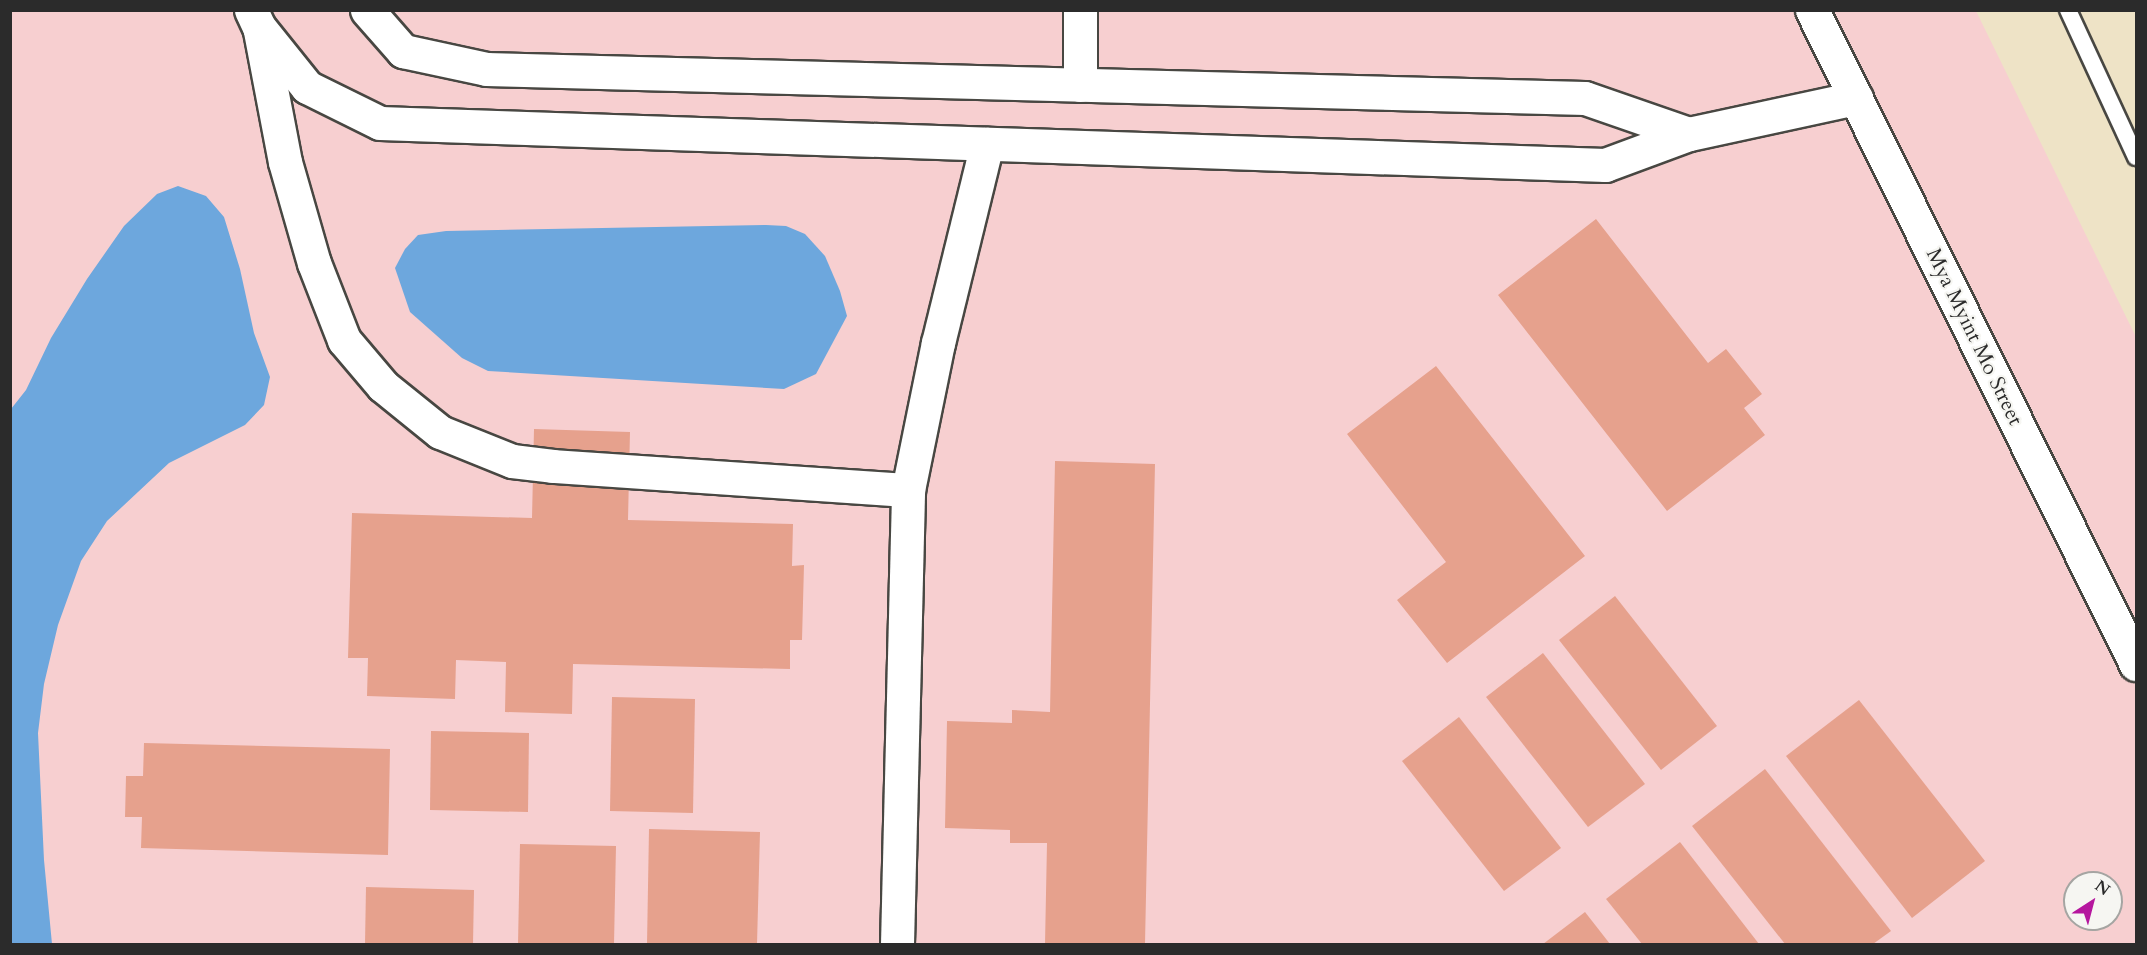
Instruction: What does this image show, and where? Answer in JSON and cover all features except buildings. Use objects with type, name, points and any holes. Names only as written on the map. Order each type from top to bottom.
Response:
[{"type":"street","points":[[367,10],[403,51],[486,69],[1585,98],[1689,134]]},
{"type":"street","points":[[1080,10],[1080,85]]},
{"type":"street","name":"Mya Myint Mo Street","points":[[1812,10],[2136,664]]},
{"type":"street","points":[[255,19],[307,87],[380,123],[1605,165],[1689,134],[1856,98]]},
{"type":"street","points":[[255,19],[285,162],[314,263],[344,340],[383,386],[440,432],[512,461],[553,466],[908,490]]},
{"type":"street","points":[[897,945],[908,490],[933,364],[987,144]]},
{"type":"lane","points":[[2068,10],[2136,157]]},
{"type":"shaded area","points":[[10,11],[1976,11],[2136,337],[2136,944],[11,944]]},
{"type":"water","points":[[178,186],[206,196],[224,217],[240,269],[254,333],[270,377],[264,405],[245,425],[169,463],[107,521],[81,561],[58,625],[44,684],[38,733],[44,860],[52,944],[11,944],[11,409],[26,390],[51,338],[87,279],[124,226],[157,194]]},
{"type":"water","points":[[786,226],[805,234],[825,256],[840,291],[847,316],[816,374],[784,389],[488,371],[462,358],[410,312],[395,268],[405,249],[418,235],[446,231]]}]
